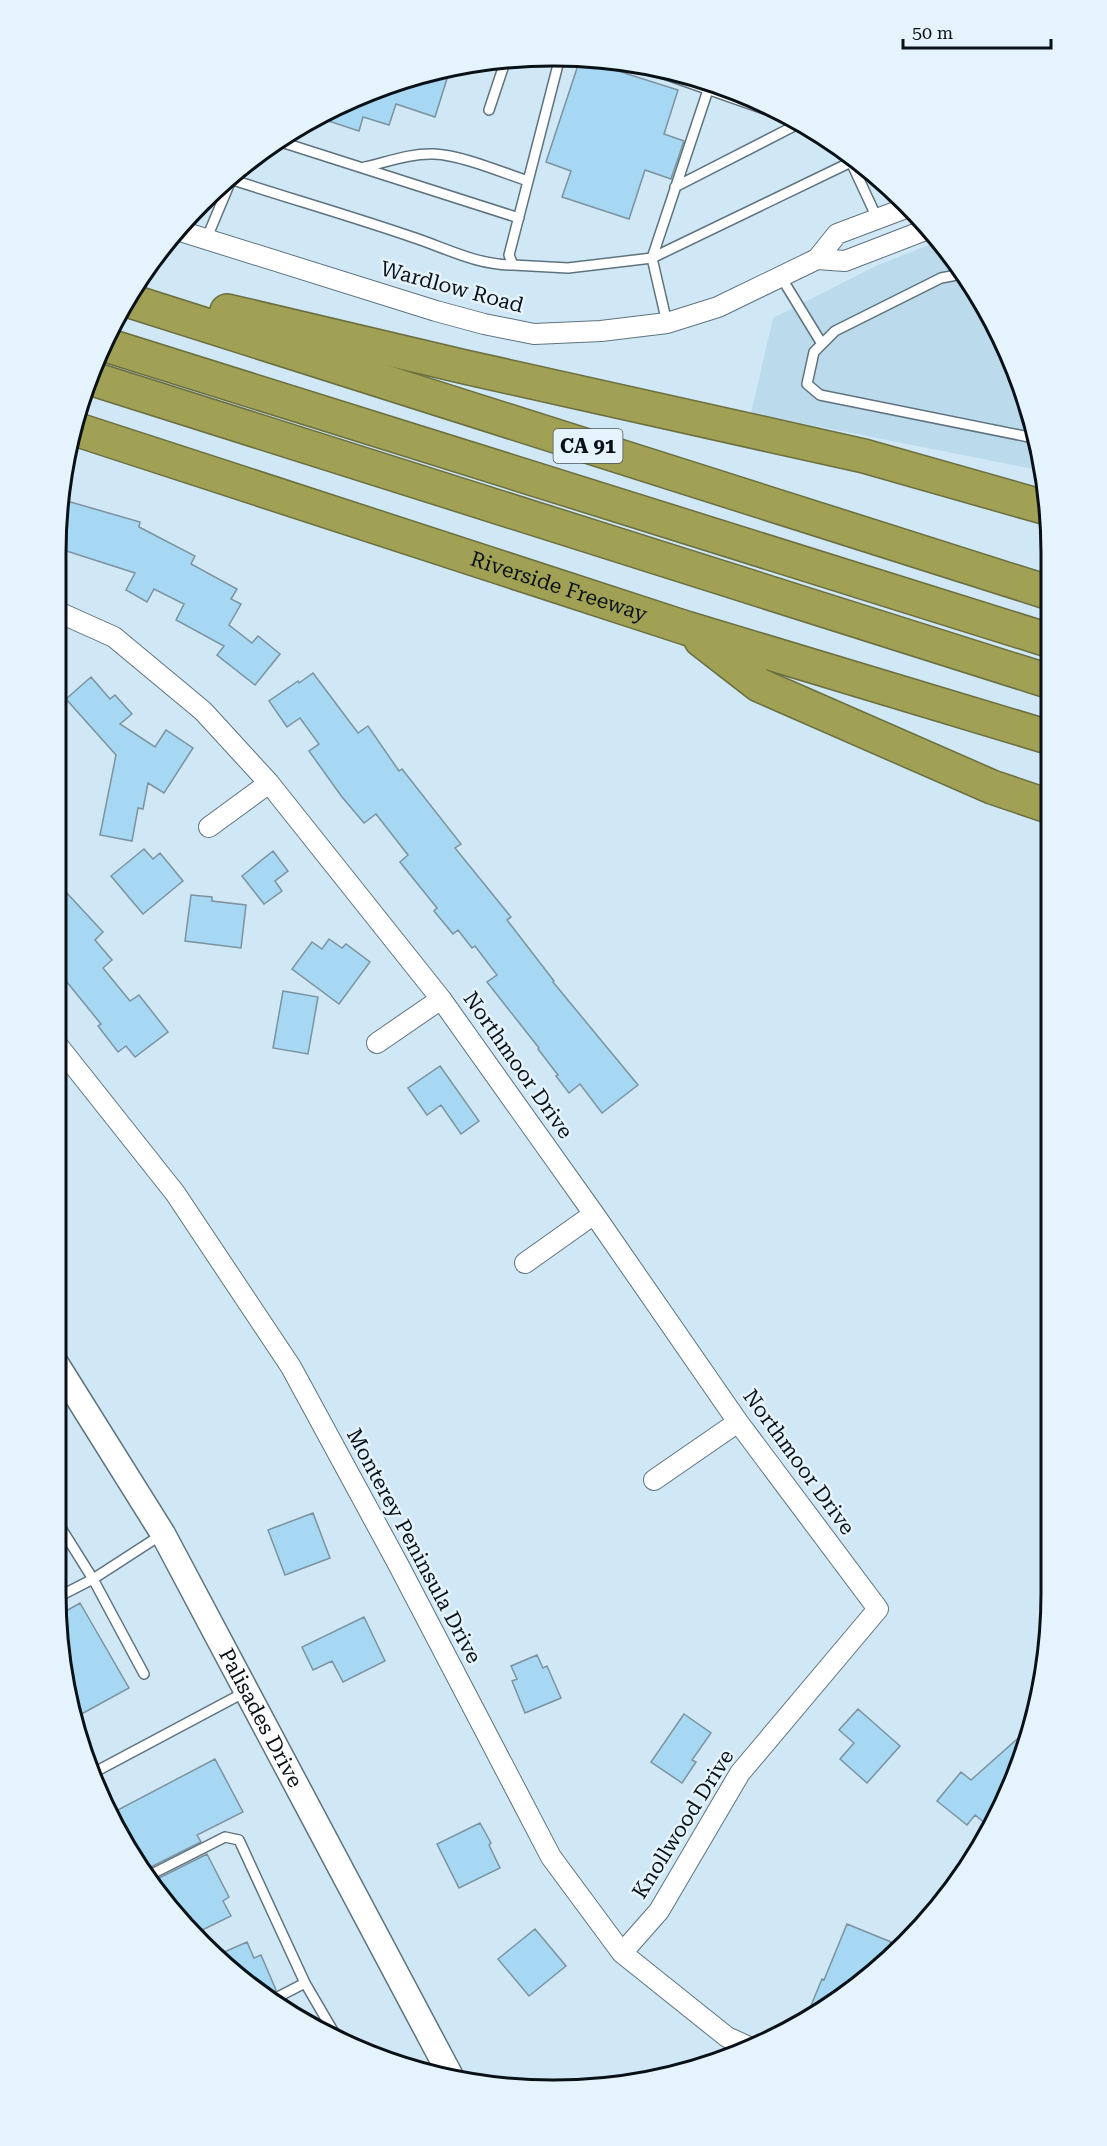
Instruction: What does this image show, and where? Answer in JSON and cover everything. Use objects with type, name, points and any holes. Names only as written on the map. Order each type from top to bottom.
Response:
[{"type":"highway","points":[[143,291],[465,367],[864,456],[1038,506]]},
{"type":"highway","name":"CA 91","points":[[136,302],[1041,590]]},
{"type":"highway","points":[[112,347],[1041,638]]},
{"type":"highway","points":[[98,381],[1041,679]]},
{"type":"highway","name":"Riverside Freeway","points":[[82,431],[686,628],[1041,735]]},
{"type":"highway","points":[[686,628],[759,685],[992,787],[1041,804]]},
{"type":"street","name":"Wardlow Road","points":[[186,233],[436,311],[534,334],[601,331],[667,323],[718,307],[817,259],[837,234],[899,210]]},
{"type":"street","name":"Wardlow Road","points":[[817,259],[845,261],[921,233]]},
{"type":"street","name":"Northmoor Drive","points":[[66,615],[114,637],[203,711],[269,783],[441,999],[738,1422],[878,1609]]},
{"type":"street","points":[[209,827],[269,783]]},
{"type":"street","points":[[377,1042],[441,999]]},
{"type":"street","name":"Monterey Peninsula Drive","points":[[66,1056],[175,1193],[291,1367],[398,1564],[550,1857],[622,1953],[727,2037],[740,2043]]},
{"type":"street","points":[[525,1263],[594,1214]]},
{"type":"street","name":"Palisades Drive","points":[[66,1379],[163,1534],[248,1690],[447,2068]]},
{"type":"street","points":[[654,1480],[738,1422]]},
{"type":"street","name":"Knollwood Drive","points":[[622,1953],[659,1911],[740,1773],[878,1609]]},
{"type":"lane","points":[[513,265],[509,255],[558,66]]},
{"type":"lane","points":[[489,110],[503,69]]},
{"type":"lane","points":[[667,323],[652,258],[708,91]]},
{"type":"lane","points":[[675,187],[791,128]]},
{"type":"lane","points":[[289,144],[519,218]]},
{"type":"lane","points":[[362,168],[434,154],[450,156],[528,181]]},
{"type":"lane","points":[[241,180],[412,237],[464,258],[496,265],[568,268],[652,258],[842,161]]},
{"type":"lane","points":[[856,172],[877,218]]},
{"type":"lane","points":[[206,240],[224,195]]},
{"type":"lane","points":[[954,276],[941,278],[835,331],[814,352],[807,384],[820,395],[1026,436]]},
{"type":"lane","points":[[781,277],[822,344]]},
{"type":"lane","points":[[66,1593],[93,1579],[163,1534]]},
{"type":"lane","points":[[66,1536],[93,1579],[144,1674]]},
{"type":"lane","points":[[100,1770],[248,1690]]},
{"type":"lane","points":[[155,1872],[225,1837],[239,1840],[305,1983],[330,2026]]},
{"type":"lane","points":[[280,1996],[305,1983]]},
{"type":"shaded area","points":[[930,245],[940,257],[976,310],[1004,367],[1024,427],[1034,469],[751,413],[773,318],[878,265]]},
{"type":"building","points":[[577,67],[614,70],[678,90],[664,134],[684,141],[671,179],[645,170],[629,219],[562,197],[571,171],[546,162]]},
{"type":"building","points":[[447,78],[435,117],[396,104],[389,125],[363,117],[359,131],[329,121],[397,92]]},
{"type":"building","points":[[69,502],[140,522],[139,527],[195,556],[191,564],[237,589],[231,599],[241,604],[229,625],[252,643],[258,636],[280,654],[255,685],[217,655],[224,646],[176,620],[184,604],[154,589],[147,602],[126,590],[135,573],[66,551]]},
{"type":"building","points":[[313,673],[358,733],[368,726],[399,771],[402,769],[461,844],[455,848],[511,917],[507,920],[553,982],[638,1085],[602,1113],[580,1084],[569,1093],[556,1076],[558,1075],[539,1048],[487,982],[497,975],[475,946],[472,948],[458,930],[453,934],[434,911],[437,908],[400,862],[408,855],[376,814],[364,823],[342,797],[309,751],[319,744],[300,718],[287,727],[269,701]]},
{"type":"building","points":[[91,677],[110,699],[115,695],[132,714],[120,724],[155,747],[166,730],[193,748],[164,793],[148,783],[143,809],[138,808],[132,841],[100,835],[116,755],[66,699]]},
{"type":"building","points":[[144,849],[153,859],[160,853],[183,881],[143,914],[111,876]]},
{"type":"building","points":[[273,851],[288,871],[275,881],[282,891],[264,904],[242,876]]},
{"type":"building","points":[[66,892],[103,932],[95,940],[112,960],[103,968],[130,1001],[139,995],[168,1032],[135,1057],[126,1046],[118,1052],[98,1026],[101,1024],[66,981]]},
{"type":"building","points":[[191,895],[212,897],[212,901],[246,905],[241,948],[185,941]]},
{"type":"building","points":[[329,939],[342,948],[346,944],[370,962],[339,1004],[292,969],[312,942],[322,949]]},
{"type":"building","points":[[283,991],[318,997],[308,1054],[273,1048]]},
{"type":"building","points":[[440,1066],[479,1121],[461,1134],[441,1105],[427,1115],[408,1088]]},
{"type":"building","points":[[313,1513],[330,1558],[285,1575],[268,1530]]},
{"type":"building","points":[[80,1603],[129,1688],[82,1714],[70,1656],[67,1611]]},
{"type":"building","points":[[364,1617],[385,1661],[343,1682],[332,1661],[313,1670],[302,1647]]},
{"type":"building","points":[[537,1655],[543,1668],[547,1666],[561,1698],[525,1713],[512,1681],[517,1679],[511,1666]]},
{"type":"building","points":[[858,1709],[900,1746],[867,1783],[840,1759],[854,1743],[839,1730]]},
{"type":"building","points":[[684,1714],[711,1733],[692,1760],[696,1762],[682,1783],[651,1762]]},
{"type":"building","points":[[1018,1738],[1004,1779],[984,1822],[975,1815],[967,1825],[937,1801],[961,1772],[971,1780]]},
{"type":"building","points":[[215,1759],[243,1812],[197,1835],[201,1842],[151,1867],[117,1810]]},
{"type":"building","points":[[480,1823],[491,1843],[489,1845],[500,1868],[459,1888],[437,1844]]},
{"type":"building","points":[[207,1854],[229,1897],[223,1901],[231,1916],[202,1930],[159,1878]]},
{"type":"building","points":[[847,1924],[891,1942],[875,1959],[811,2006],[822,1979],[824,1980]]},
{"type":"building","points":[[535,1929],[566,1966],[529,1996],[498,1959]]},
{"type":"building","points":[[247,1942],[254,1958],[261,1955],[276,1990],[274,1991],[257,1979],[225,1952]]}]
